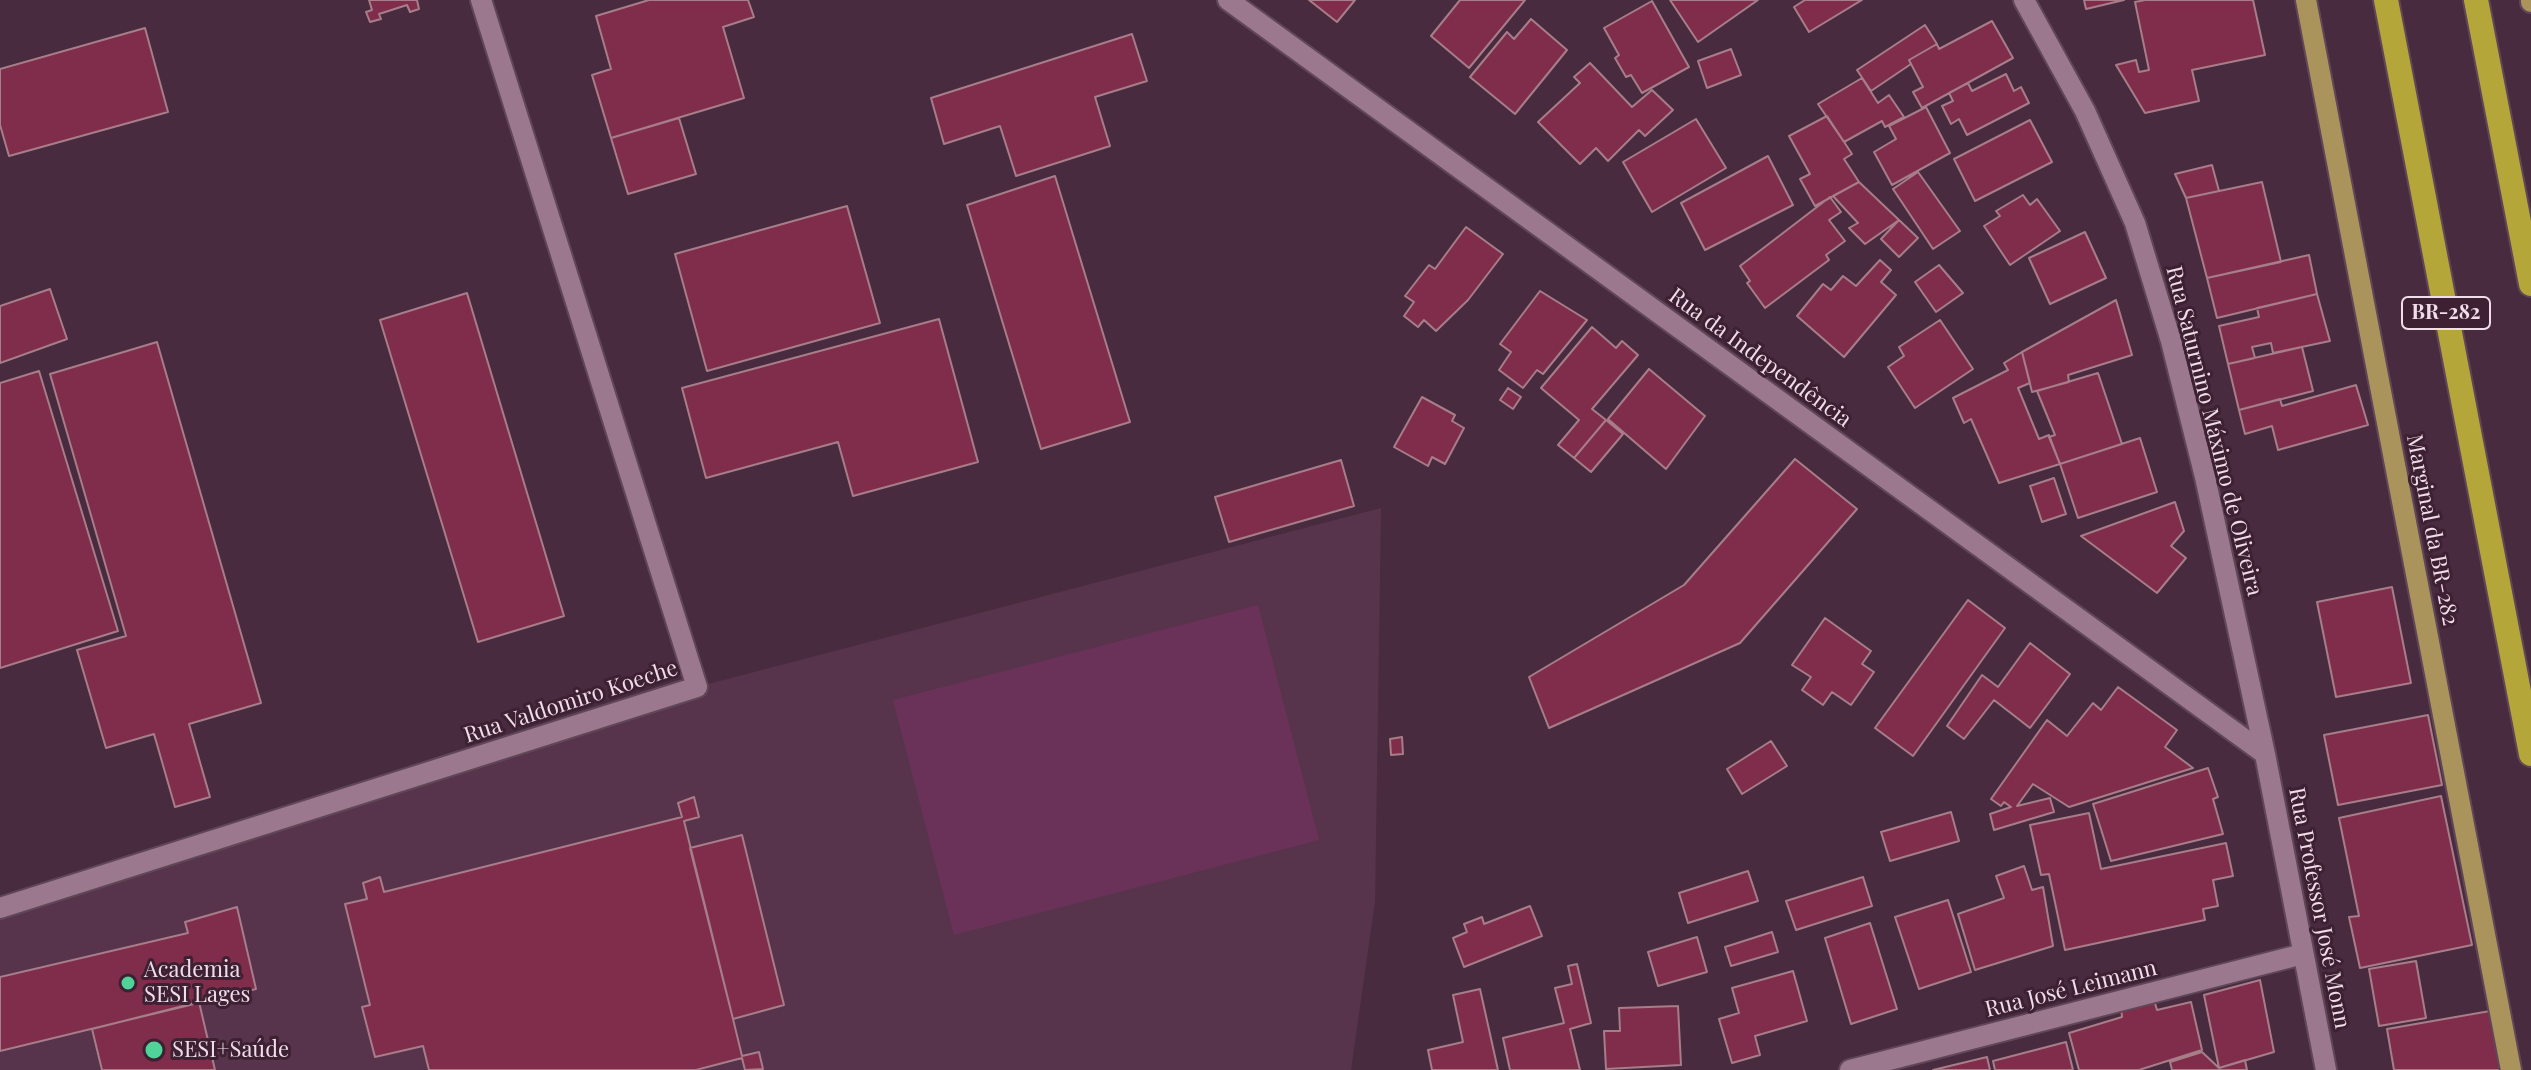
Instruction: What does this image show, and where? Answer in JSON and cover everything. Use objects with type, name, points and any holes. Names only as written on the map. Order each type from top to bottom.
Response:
[{"type":"highway","name":"BR-282","points":[[2386,0],[2531,754]]},
{"type":"highway","points":[[2476,0],[2531,284]]},
{"type":"main road","name":"Marginal da BR-282","points":[[2306,0],[2511,1070]]},
{"type":"street","name":"Rua Valdomiro Koeche","points":[[0,908],[697,687],[481,0]]},
{"type":"street","name":"Rua da Independência","points":[[1228,0],[2265,754]]},
{"type":"street","name":"Rua Saturnino Máximo de Oliveira","points":[[2024,0],[2085,111],[2135,223],[2171,341],[2205,477],[2265,754]]},
{"type":"street","name":"Rua Professor José Monn","points":[[2265,754],[2326,1070]]},
{"type":"street","name":"Rua José Leimann","points":[[1850,1070],[1890,1065],[2303,954]]},
{"type":"shaded area","points":[[1381,508],[1375,901],[1351,1070],[0,1070],[0,908],[697,687]]},
{"type":"shaded area","points":[[1258,605],[1319,840],[954,935],[893,700]]},
{"type":"building","points":[[369,0],[417,0],[419,9],[410,12],[407,5],[379,14],[381,19],[370,22],[366,12],[372,10]]},
{"type":"building","points":[[649,0],[748,0],[754,17],[723,27],[744,98],[611,138],[592,75],[611,69],[596,16]]},
{"type":"building","points":[[1309,0],[1355,0],[1337,22]]},
{"type":"building","points":[[1460,0],[1525,0],[1469,68],[1431,36]]},
{"type":"building","points":[[1670,0],[1758,0],[1698,42]]},
{"type":"building","points":[[1805,0],[1862,0],[1809,32],[1794,7]]},
{"type":"building","points":[[2084,0],[2124,0],[2086,9]]},
{"type":"building","points":[[2253,0],[2265,55],[2192,70],[2199,101],[2145,113],[2116,65],[2136,60],[2139,72],[2149,70],[2135,2]]},
{"type":"building","points":[[1652,1],[1689,67],[1642,93],[1631,75],[1626,77],[1615,58],[1619,55],[1604,28]]},
{"type":"building","points":[[1531,19],[1567,50],[1515,114],[1470,77],[1507,32],[1514,39]]},
{"type":"building","points":[[1992,21],[2013,58],[1922,108],[1913,92],[1923,87],[1909,60],[1937,44],[1939,49]]},
{"type":"building","points":[[1925,25],[1937,44],[1909,60],[1911,64],[1871,91],[1857,70]]},
{"type":"building","points":[[145,28],[168,112],[9,156],[0,125],[0,69]]},
{"type":"building","points":[[1132,34],[1147,81],[1095,97],[1110,146],[1016,176],[1000,126],[944,144],[931,98]]},
{"type":"building","points":[[1731,49],[1741,75],[1707,88],[1698,61]]},
{"type":"building","points":[[1590,63],[1632,107],[1652,90],[1673,110],[1645,136],[1639,130],[1608,161],[1596,148],[1580,164],[1538,122],[1580,83],[1574,77]]},
{"type":"building","points":[[2006,74],[2014,91],[2021,87],[2029,103],[1967,135],[1959,119],[1951,124],[1942,106],[1953,101],[1949,93],[1968,83],[1972,91]]},
{"type":"building","points":[[1862,78],[1878,103],[1889,95],[1904,117],[1885,127],[1882,121],[1844,142],[1818,104]]},
{"type":"building","points":[[1926,107],[1950,153],[1892,185],[1874,152],[1896,139],[1889,126]]},
{"type":"building","points":[[1827,116],[1852,154],[1844,159],[1859,182],[1815,206],[1800,179],[1810,174],[1789,136]]},
{"type":"building","points":[[679,118],[696,174],[628,194],[611,138]]},
{"type":"building","points":[[1696,119],[1726,168],[1652,212],[1623,162]]},
{"type":"building","points":[[2030,120],[2052,162],[1975,201],[1954,159]]},
{"type":"building","points":[[1768,156],[1793,205],[1705,250],[1681,203]]},
{"type":"building","points":[[2212,165],[2219,191],[2186,198],[2175,174]]},
{"type":"building","points":[[1918,172],[1960,231],[1933,249],[1893,189]]},
{"type":"building","points":[[1055,176],[1130,422],[1041,449],[967,205]]},
{"type":"building","points":[[1859,182],[1899,220],[1865,244],[1849,228],[1858,223],[1833,196]]},
{"type":"building","points":[[2262,182],[2281,262],[2207,278],[2186,198]]},
{"type":"building","points":[[2023,195],[2030,205],[2037,199],[2060,231],[2010,265],[1984,226],[2000,216],[1996,211]]},
{"type":"building","points":[[1830,197],[1841,212],[1829,220],[1845,241],[1826,255],[1829,260],[1765,308],[1747,283],[1750,281],[1740,266]]},
{"type":"building","points":[[847,206],[880,323],[707,371],[675,254]]},
{"type":"building","points":[[1899,220],[1918,238],[1899,257],[1881,239]]},
{"type":"building","points":[[1466,227],[1503,254],[1468,300],[1436,331],[1424,320],[1418,327],[1404,316],[1414,302],[1405,296],[1429,265],[1435,269]]},
{"type":"building","points":[[2085,232],[2106,278],[2050,304],[2029,258]]},
{"type":"building","points":[[2309,255],[2317,294],[2217,318],[2207,278]]},
{"type":"building","points":[[1880,260],[1891,270],[1881,282],[1896,295],[1844,357],[1797,316],[1823,284],[1831,290],[1843,276],[1856,286]]},
{"type":"building","points":[[1939,265],[1963,293],[1936,312],[1915,282]]},
{"type":"building","points":[[50,289],[67,339],[0,363],[0,306]]},
{"type":"building","points":[[1540,291],[1587,320],[1543,374],[1537,370],[1523,388],[1499,370],[1511,352],[1500,344]]},
{"type":"building","points":[[467,293],[564,616],[478,642],[380,320]]},
{"type":"building","points":[[2317,294],[2330,341],[2273,353],[2271,343],[2252,347],[2255,358],[2228,364],[2219,326],[2259,317],[2257,308]]},
{"type":"building","points":[[2116,300],[2132,355],[2068,375],[2069,382],[2032,392],[2022,352]]},
{"type":"building","points":[[939,319],[978,462],[853,496],[838,442],[706,478],[682,388]]},
{"type":"building","points":[[1940,320],[1973,369],[1915,408],[1888,367],[1904,356],[1899,347]]},
{"type":"building","points":[[1592,327],[1616,348],[1622,341],[1638,355],[1592,409],[1606,420],[1574,458],[1558,445],[1579,420],[1541,388]]},
{"type":"building","points":[[157,342],[261,703],[189,724],[210,797],[175,807],[154,734],[106,748],[77,650],[126,636],[50,374]]},
{"type":"building","points":[[2302,347],[2313,391],[2239,410],[2228,364]]},
{"type":"building","points":[[2022,352],[2030,383],[2018,388],[2039,439],[2049,435],[2060,464],[1999,483],[1971,419],[1964,423],[1953,398],[2008,370],[2004,363]]},
{"type":"building","points":[[1649,369],[1705,416],[1666,469],[1608,419]]},
{"type":"building","points":[[39,371],[118,631],[0,668],[0,383]]},
{"type":"building","points":[[2098,373],[2122,444],[2060,464],[2049,437],[2055,435],[2037,391]]},
{"type":"building","points":[[2356,385],[2368,425],[2278,450],[2272,426],[2245,434],[2239,410],[2280,399],[2282,406]]},
{"type":"building","points":[[1508,388],[1521,397],[1513,409],[1500,400]]},
{"type":"building","points":[[1422,397],[1455,415],[1452,421],[1464,428],[1445,464],[1432,457],[1428,466],[1394,447]]},
{"type":"building","points":[[1606,420],[1623,434],[1591,472],[1574,458]]},
{"type":"building","points":[[2140,438],[2157,492],[2078,518],[2060,464]]},
{"type":"building","points":[[1795,459],[1857,509],[1740,643],[1549,728],[1529,677],[1684,585]]},
{"type":"building","points":[[1341,460],[1354,506],[1229,542],[1215,497]]},
{"type":"building","points":[[2054,478],[2066,514],[2042,522],[2030,486]]},
{"type":"building","points":[[2175,502],[2184,531],[2171,546],[2186,558],[2157,593],[2081,536]]},
{"type":"building","points":[[2392,587],[2411,683],[2336,697],[2317,602]]},
{"type":"building","points":[[1968,600],[2005,628],[1913,756],[1875,728]]},
{"type":"building","points":[[1825,618],[1871,651],[1862,664],[1874,672],[1851,705],[1832,692],[1823,705],[1802,690],[1811,677],[1792,665]]},
{"type":"building","points":[[2030,643],[2070,674],[2030,728],[1994,700],[1964,739],[1947,726],[1982,675],[1998,687]]},
{"type":"building","points":[[2118,687],[2177,730],[2165,747],[2193,768],[2069,807],[2033,784],[2017,806],[2050,798],[2054,812],[1994,830],[1990,814],[2011,807],[2004,802],[2001,806],[1991,799],[2047,720],[2067,736],[2093,703],[2101,710]]},
{"type":"building","points":[[2428,715],[2442,785],[2338,805],[2324,735]]},
{"type":"building","points":[[1402,737],[1403,754],[1391,755],[1390,739]]},
{"type":"building","points":[[1771,741],[1787,766],[1742,794],[1727,769]]},
{"type":"building","points":[[2208,768],[2218,797],[2213,799],[2223,834],[2111,861],[2093,804]]},
{"type":"building","points":[[2441,796],[2472,945],[2360,968],[2349,917],[2359,916],[2339,818]]},
{"type":"building","points":[[694,797],[699,817],[684,821],[742,1056],[759,1052],[763,1069],[745,1070],[742,1058],[696,1070],[429,1070],[423,1046],[375,1057],[362,1007],[370,1005],[345,904],[367,899],[363,883],[380,877],[384,892],[682,817],[678,803]]},
{"type":"building","points":[[1951,812],[1959,841],[1890,861],[1881,832]]},
{"type":"building","points":[[2089,813],[2101,869],[2226,843],[2233,876],[2213,880],[2218,906],[2203,909],[2205,920],[2065,950],[2049,874],[2041,875],[2030,825]]},
{"type":"building","points":[[742,835],[784,1005],[733,1019],[690,848]]},
{"type":"building","points":[[2024,866],[2032,890],[2043,887],[2053,946],[1975,970],[1958,914],[2004,898],[1996,876]]},
{"type":"building","points":[[1748,871],[1758,901],[1688,923],[1679,893]]},
{"type":"building","points":[[1863,877],[1872,906],[1796,930],[1786,901]]},
{"type":"building","points":[[1948,900],[1971,972],[1919,989],[1895,917]]},
{"type":"building","points":[[1530,906],[1542,936],[1464,967],[1453,938],[1467,932],[1464,924],[1482,917],[1484,924]]},
{"type":"building","name":"Academia SESI Lages","points":[[237,907],[256,989],[0,1051],[0,977],[188,933],[185,922]]},
{"type":"building","points":[[1870,923],[1897,1009],[1851,1024],[1825,938]]},
{"type":"building","points":[[1772,932],[1778,952],[1731,966],[1725,947]]},
{"type":"building","points":[[1697,937],[1707,972],[1658,986],[1648,952]]},
{"type":"building","points":[[2416,961],[2426,1018],[2379,1026],[2369,969]]},
{"type":"building","points":[[1577,964],[1591,1023],[1570,1029],[1580,1070],[1510,1070],[1503,1038],[1564,1023],[1555,988],[1572,984],[1568,966]]},
{"type":"building","points":[[1793,971],[1807,1021],[1755,1036],[1760,1055],[1732,1063],[1719,1019],[1739,1013],[1732,988]]},
{"type":"building","points":[[2260,980],[2274,1052],[2219,1068],[2204,995]]},
{"type":"building","points":[[1480,989],[1498,1070],[1432,1070],[1428,1050],[1463,1042],[1453,995]]},
{"type":"building","points":[[2154,1000],[2157,1010],[2191,1002],[2202,1050],[2139,1070],[2079,1070],[2069,1033],[2122,1017],[2121,1007]]},
{"type":"building","name":"SESI+Saúde","points":[[199,1002],[215,1070],[102,1070],[92,1029]]},
{"type":"building","points":[[1678,1006],[1681,1065],[1606,1069],[1604,1031],[1620,1031],[1619,1008]]},
{"type":"building","points":[[2490,1011],[2501,1070],[2394,1070],[2387,1029]]},
{"type":"building","points":[[2066,1042],[2073,1070],[1995,1070],[1993,1061]]},
{"type":"building","points":[[2202,1052],[2219,1068],[2245,1060],[2247,1070],[2172,1070],[2170,1062]]},
{"type":"building","points":[[1987,1057],[1990,1070],[1933,1070]]},
{"type":"place","name":"Academia SESI Lages","points":[[128,983]]},
{"type":"place","name":"SESI+Saúde","points":[[154,1050]]}]
